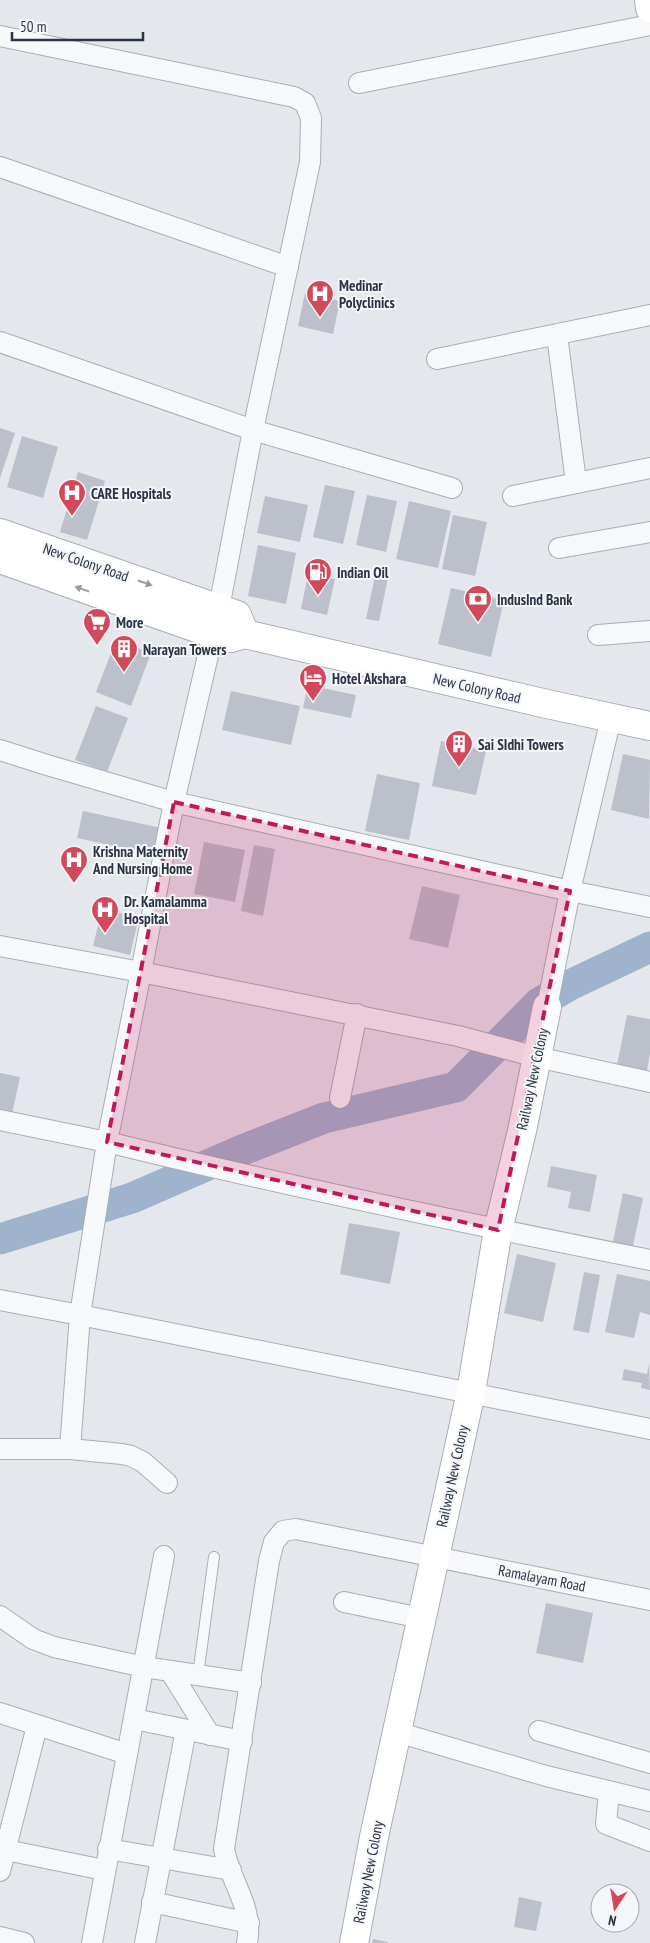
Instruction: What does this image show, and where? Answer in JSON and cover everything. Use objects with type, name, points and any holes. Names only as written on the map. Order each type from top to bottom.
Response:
[{"type":"street","points":[[648,0],[650,8]]},
{"type":"street","points":[[359,83],[650,25]]},
{"type":"street","points":[[0,36],[294,97],[305,103],[311,118],[310,162],[253,430],[216,621],[174,802],[107,1142],[89,1247],[80,1315],[70,1449]]},
{"type":"street","points":[[0,167],[288,267]]},
{"type":"street","points":[[437,359],[650,315]]},
{"type":"street","points":[[557,335],[576,482]]},
{"type":"street","points":[[0,342],[253,430],[452,488]]},
{"type":"street","points":[[513,496],[650,468]]},
{"type":"street","name":"New Colony Road","points":[[0,532],[216,621],[231,638],[245,634],[650,726]]},
{"type":"street","points":[[559,548],[650,532]]},
{"type":"street","name":"New Colony Road","points":[[0,559],[216,621]]},
{"type":"street","points":[[598,635],[650,631]]},
{"type":"street","points":[[547,1007],[570,891],[611,718]]},
{"type":"street","points":[[0,750],[174,802],[570,891],[650,907]]},
{"type":"street","points":[[0,946],[357,1015],[486,1042],[527,1054],[650,1082]]},
{"type":"street","name":"Railway New Colony","points":[[354,1943],[396,1732],[471,1392],[527,1054],[547,1007]]},
{"type":"street","points":[[340,1098],[357,1015]]},
{"type":"street","points":[[0,1120],[107,1142],[220,1170],[498,1230],[650,1260]]},
{"type":"street","points":[[0,1300],[650,1429]]},
{"type":"street","points":[[0,1449],[70,1449],[131,1456],[143,1462],[168,1483]]},
{"type":"street","name":"Ramalayam Road","points":[[251,1683],[269,1561],[274,1542],[282,1532],[296,1529],[650,1600]]},
{"type":"street","points":[[92,1943],[104,1870],[164,1556]]},
{"type":"street","points":[[344,1602],[421,1618]]},
{"type":"street","points":[[0,1616],[33,1639],[54,1648],[144,1667],[251,1683],[224,1849],[246,1910],[248,1933],[152,1902]]},
{"type":"street","points":[[170,1671],[210,1735]]},
{"type":"street","points":[[0,1713],[127,1754]]},
{"type":"street","points":[[134,1718],[242,1741]]},
{"type":"street","points":[[0,1871],[30,1756],[28,1723]]},
{"type":"street","points":[[145,1943],[186,1730]]},
{"type":"street","points":[[539,1731],[650,1762]]},
{"type":"street","points":[[396,1732],[546,1776],[650,1801]]},
{"type":"street","points":[[609,1792],[606,1824],[650,1841]]},
{"type":"street","points":[[108,1849],[231,1870]]},
{"type":"street","points":[[6,1850],[104,1870]]},
{"type":"street","points":[[0,1936],[22,1943]]},
{"type":"lane","points":[[198,1675],[214,1557]]},
{"type":"highlighted area","points":[[174,802],[570,891],[498,1230],[107,1142]]},
{"type":"building","points":[[305,293],[340,301],[333,334],[298,326]]},
{"type":"building","points":[[0,428],[15,433],[0,478]]},
{"type":"building","points":[[22,436],[58,447],[43,498],[7,487]]},
{"type":"building","points":[[78,472],[105,481],[87,540],[60,532]]},
{"type":"building","points":[[325,485],[355,491],[343,544],[313,537]]},
{"type":"building","points":[[367,495],[397,501],[386,552],[356,545]]},
{"type":"building","points":[[265,496],[308,505],[300,542],[257,533]]},
{"type":"building","points":[[409,501],[451,511],[438,568],[396,559]]},
{"type":"building","points":[[453,515],[487,522],[475,576],[442,569]]},
{"type":"building","points":[[258,545],[296,553],[286,604],[248,596]]},
{"type":"building","points":[[308,574],[335,579],[327,615],[301,609]]},
{"type":"building","points":[[375,576],[388,578],[379,621],[366,619]]},
{"type":"building","points":[[451,588],[504,600],[491,657],[438,644]]},
{"type":"building","name":"Narayan Towers","points":[[116,640],[151,653],[131,706],[96,692]]},
{"type":"building","points":[[308,685],[356,695],[351,718],[303,708]]},
{"type":"building","points":[[231,691],[300,706],[291,745],[222,730]]},
{"type":"building","points":[[96,706],[128,718],[107,772],[75,760]]},
{"type":"building","name":"Sai SIdhi Towers","points":[[441,741],[486,751],[476,795],[432,786]]},
{"type":"building","points":[[623,754],[650,760],[649,819],[611,810]]},
{"type":"building","points":[[377,774],[420,783],[409,840],[365,831]]},
{"type":"building","points":[[83,811],[161,828],[156,855],[77,838]]},
{"type":"building","points":[[204,842],[245,850],[235,902],[194,894]]},
{"type":"building","points":[[254,845],[275,849],[263,916],[241,911]]},
{"type":"building","points":[[422,886],[460,895],[448,948],[409,939]]},
{"type":"building","points":[[102,909],[139,917],[130,955],[93,946]]},
{"type":"building","points":[[627,1015],[650,1019],[650,1054],[645,1081],[615,1075]]},
{"type":"building","points":[[0,1073],[20,1077],[11,1119],[0,1117]]},
{"type":"building","points":[[551,1166],[597,1175],[590,1212],[568,1208],[571,1192],[547,1187]]},
{"type":"building","points":[[623,1193],[643,1198],[631,1255],[611,1251]]},
{"type":"building","points":[[349,1223],[400,1232],[390,1284],[340,1274]]},
{"type":"building","points":[[517,1254],[556,1263],[543,1322],[504,1313]]},
{"type":"building","points":[[584,1272],[600,1275],[589,1333],[573,1330]]},
{"type":"building","points":[[617,1274],[650,1281],[650,1315],[640,1312],[634,1338],[605,1332]]},
{"type":"building","points":[[649,1363],[650,1390],[641,1388],[642,1383],[622,1380],[624,1369],[647,1374]]},
{"type":"building","points":[[546,1603],[593,1613],[583,1663],[536,1653]]},
{"type":"building","points":[[519,1897],[542,1902],[536,1931],[514,1927]]},
{"type":"building","points":[[373,1939],[388,1942],[388,1943],[372,1943]]},
{"type":"waterway","points":[[0,1239],[132,1198],[240,1151],[324,1118],[456,1087],[539,1003],[570,985],[650,947]]},
{"type":"place","name":"Medinar Polyclinics","points":[[320,318]]},
{"type":"place","name":"CARE Hospitals","points":[[72,517]]},
{"type":"place","name":"Indian Oil","points":[[318,596]]},
{"type":"place","name":"IndusInd Bank","points":[[478,623]]},
{"type":"place","name":"More","points":[[97,646]]},
{"type":"place","name":"Narayan Towers","points":[[124,673]]},
{"type":"place","name":"Hotel Akshara","points":[[313,702]]},
{"type":"place","name":"Sai SIdhi Towers","points":[[459,768]]},
{"type":"place","name":"Krishna Maternity And Nursing Home","points":[[74,884]]},
{"type":"place","name":"Dr. Kamalamma Hospital","points":[[105,934]]}]
